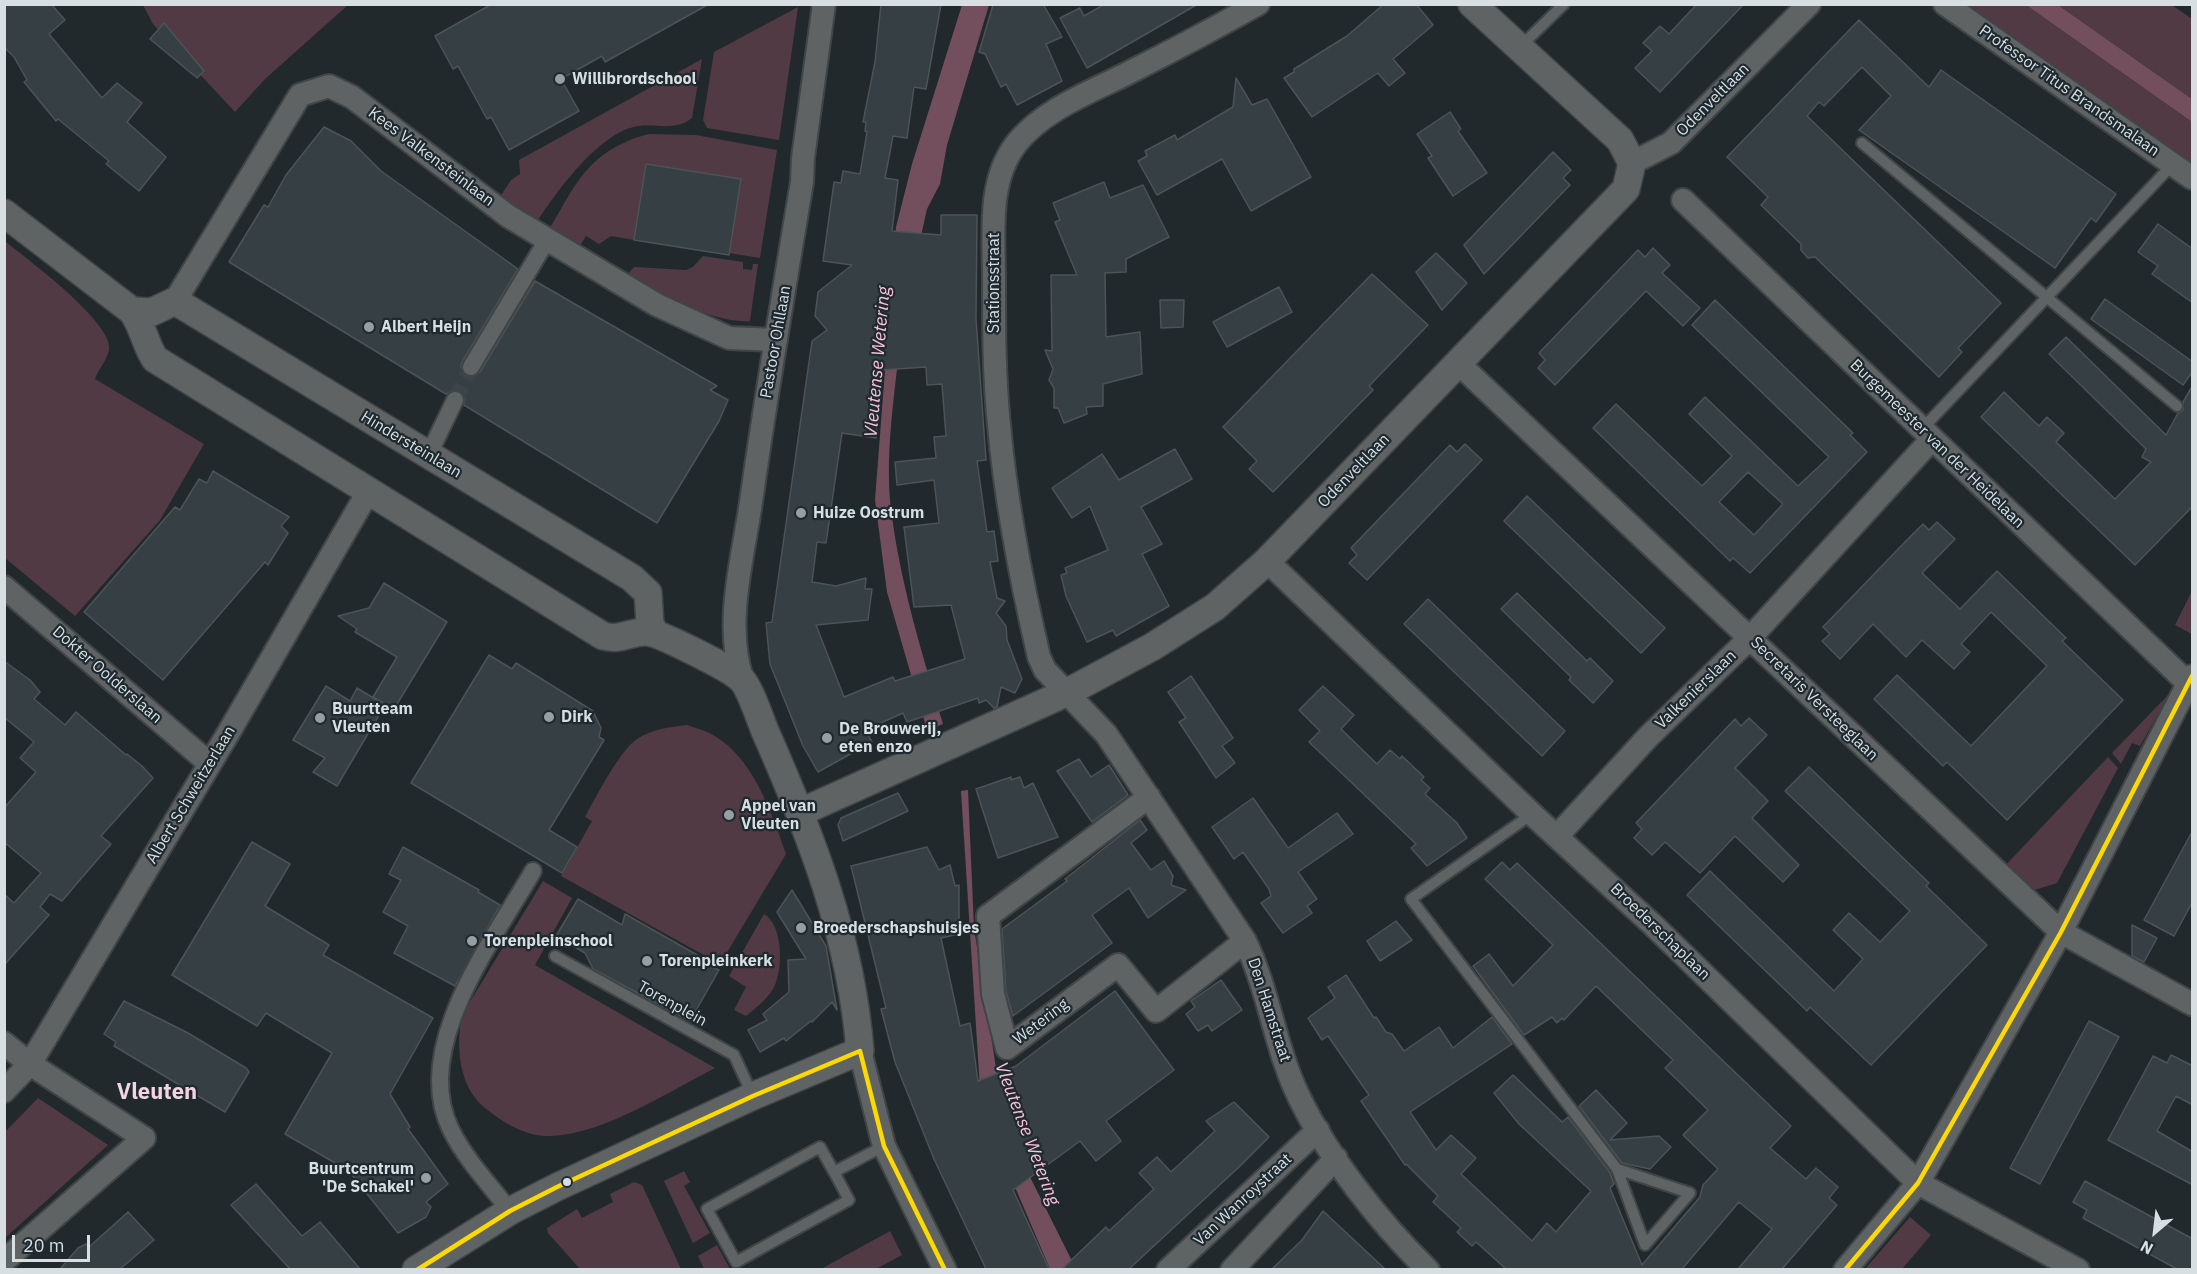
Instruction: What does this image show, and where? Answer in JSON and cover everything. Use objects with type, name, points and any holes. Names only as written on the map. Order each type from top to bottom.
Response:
[{"type":"street","name":"Pastoor Ohllaan","points":[[742,678],[734,645],[736,604],[802,182],[824,4]]},
{"type":"street","name":"Stationsstraat","points":[[1068,692],[1049,676],[1039,657],[1008,506],[999,424],[994,345],[997,183],[1005,160],[1016,144],[1047,115],[1258,4]]},
{"type":"street","points":[[1472,4],[1620,140],[1632,163]]},
{"type":"street","name":"Odenveltlaan","points":[[801,812],[1068,692],[1152,647],[1215,607],[1267,561],[1626,189],[1632,163],[1671,143],[1809,4]]},
{"type":"street","name":"Professor Titus Brandsmalaan","points":[[1945,4],[2193,178]]},
{"type":"street","name":"Kees Valkensteinlaan","points":[[175,301],[300,95],[329,86],[352,97],[508,216],[657,305],[729,338],[776,340]]},
{"type":"street","name":"Burgemeester van der Heidelaan","points":[[1683,200],[1927,434],[2191,682]]},
{"type":"street","points":[[4,213],[132,311],[138,320],[147,347],[155,359],[603,636],[617,639],[636,633],[655,633],[742,678],[801,812],[843,940],[856,1003],[860,1052],[884,1146],[945,1269]]},
{"type":"street","points":[[471,367],[547,240]]},
{"type":"street","points":[[132,311],[152,312],[175,301]]},
{"type":"street","name":"Hindersteinlaan","points":[[175,301],[643,586],[650,600],[650,624],[655,633]]},
{"type":"street","name":"Secretaris Versteeglaan","points":[[1458,363],[2061,932],[2193,1004]]},
{"type":"street","points":[[428,456],[455,400]]},
{"type":"street","name":"Valkenierslaan","points":[[1558,836],[1648,737],[1750,638],[1927,434]]},
{"type":"street","name":"Albert Schweitzerlaan","points":[[4,1091],[30,1064],[210,764],[368,492]]},
{"type":"street","name":"Broederschaplaan","points":[[1267,561],[1532,814],[1653,925],[1918,1183],[2078,1269]]},
{"type":"street","name":"Dokter Oolderslaan","points":[[4,587],[210,764]]},
{"type":"street","points":[[1845,1269],[1918,1183],[2061,932],[2191,682]]},
{"type":"street","name":"Den Hamstraat","points":[[1068,692],[1106,734],[1245,941],[1259,970],[1289,1072],[1299,1097],[1318,1130],[1377,1214],[1428,1269]]},
{"type":"street","name":"Wetering","points":[[1149,797],[988,916],[993,994],[1007,1048],[1118,964],[1156,1011],[1245,941]]},
{"type":"street","points":[[510,1211],[463,1150],[450,1128],[442,1106],[441,1052],[457,1004],[533,871]]},
{"type":"street","points":[[4,1043],[30,1064],[144,1138],[4,1261]]},
{"type":"street","points":[[422,1268],[510,1211],[753,1096],[860,1052]]},
{"type":"street","name":"Van Wanroystraat","points":[[1168,1269],[1318,1130]]},
{"type":"street","points":[[1232,1269],[1336,1158]]},
{"type":"lane","points":[[1519,48],[1564,4]]},
{"type":"lane","points":[[1862,143],[2177,406]]},
{"type":"lane","points":[[1927,434],[2047,296],[2173,164]]},
{"type":"lane","points":[[1532,814],[1411,899],[1617,1169],[1645,1245],[1690,1193],[1617,1169]]},
{"type":"lane","name":"Torenplein","points":[[555,956],[734,1055],[753,1096]]},
{"type":"lane","points":[[834,1172],[884,1146]]},
{"type":"lane","points":[[820,1147],[834,1172],[849,1200],[736,1262],[707,1209],[820,1147]]},
{"type":"shaded area","points":[[143,5],[348,5],[265,79],[235,112],[153,24]]},
{"type":"shaded area","points":[[962,5],[989,5],[947,145],[940,184],[927,209],[902,321],[890,439],[889,486],[900,564],[912,618],[943,724],[927,730],[887,592],[875,500],[896,227],[912,164]]},
{"type":"shaded area","points":[[1960,5],[2026,5],[2192,122],[2192,164]]},
{"type":"shaded area","points":[[2026,5],[2058,5],[2192,99],[2192,122]]},
{"type":"shaded area","points":[[2058,5],[2172,5],[2192,19],[2192,99]]},
{"type":"shaded area","points":[[798,7],[779,140],[707,128],[703,120],[714,52]]},
{"type":"shaded area","points":[[702,59],[692,118],[673,126],[639,126],[624,130],[610,138],[581,164],[537,222],[500,197],[511,180],[520,174],[519,160]]},
{"type":"shaded area","points":[[648,134],[696,135],[777,150],[760,258],[729,253],[741,179],[646,164],[634,240],[611,236],[599,244],[586,236],[578,249],[549,230],[568,196],[598,159],[628,141]]},
{"type":"shaded area","points":[[6,242],[67,292],[98,324],[107,338],[109,350],[95,379],[204,444],[160,520],[75,616],[5,558]]},
{"type":"shaded area","points":[[703,256],[743,262],[743,269],[752,270],[753,264],[758,264],[750,321],[735,321],[703,312],[626,276],[634,267],[686,270],[693,267]]},
{"type":"shaded area","points":[[2192,591],[2192,634],[2175,625]]},
{"type":"shaded area","points":[[2170,693],[2140,746],[2132,743],[2121,764],[2112,753]]},
{"type":"shaded area","points":[[687,725],[713,735],[739,757],[759,788],[786,854],[720,964],[561,876],[592,821],[585,817],[623,753],[637,739],[649,733]]},
{"type":"shaded area","points":[[2108,757],[2118,768],[2057,883],[2028,892],[2004,867]]},
{"type":"shaded area","points":[[968,790],[974,928],[997,1074],[1031,1179],[1076,1269],[1050,1269],[1006,1166],[980,1089],[961,791]]},
{"type":"shaded area","points":[[543,881],[572,898],[535,965],[715,1068],[614,1120],[592,1128],[551,1136],[524,1132],[500,1119],[476,1099],[464,1077],[459,1040],[462,1015]]},
{"type":"shaded area","points":[[764,914],[775,927],[778,937],[780,958],[778,977],[770,994],[746,1016],[734,1010],[746,987],[729,976]]},
{"type":"shaded area","points":[[38,1098],[108,1145],[5,1238],[5,1132]]},
{"type":"shaded area","points":[[684,1171],[690,1182],[684,1186],[710,1233],[693,1243],[664,1181]]},
{"type":"shaded area","points":[[634,1182],[642,1185],[681,1269],[580,1269],[548,1233],[547,1228],[577,1209],[582,1218],[613,1202],[610,1194]]},
{"type":"shaded area","points":[[1910,1217],[1931,1235],[1902,1269],[1865,1269]]},
{"type":"shaded area","points":[[890,1231],[902,1255],[876,1269],[821,1269]]},
{"type":"shaded area","points":[[717,1245],[730,1269],[704,1269],[698,1256]]},
{"type":"building","points":[[4,4],[51,4],[65,20],[49,34],[102,98],[117,83],[142,103],[127,122],[166,157],[139,191],[106,164],[109,161],[58,119],[56,121],[24,82],[27,80],[14,57],[4,47]]},
{"type":"building","name":"Willibrordschool","points":[[492,4],[709,4],[605,62],[602,56],[561,79],[579,111],[509,150],[491,117],[487,119],[458,66],[453,69],[435,36]]},
{"type":"building","points":[[881,4],[941,4],[926,89],[914,87],[907,138],[893,136],[885,178],[898,180],[892,231],[941,235],[941,215],[977,215],[976,319],[986,460],[977,461],[987,532],[994,531],[998,561],[990,562],[997,598],[1005,601],[996,613],[1006,626],[1007,640],[1022,679],[1015,693],[1001,687],[997,707],[994,708],[986,700],[979,703],[978,698],[907,722],[903,713],[865,730],[872,742],[818,772],[803,746],[770,664],[766,623],[772,622],[812,341],[827,330],[815,316],[818,292],[852,265],[823,261],[834,182],[841,183],[843,171],[860,174],[867,132],[865,131],[866,122],[863,122],[875,62]],"holes":[[[926,367],[927,385],[942,384],[946,436],[934,437],[936,458],[895,462],[897,485],[934,480],[939,523],[904,527],[914,607],[951,605],[965,659],[895,681],[893,677],[844,697],[816,625],[868,620],[872,589],[865,589],[866,578],[836,586],[812,582],[817,542],[826,543],[842,433],[876,438],[881,370]]]},
{"type":"building","points":[[1043,4],[1062,37],[1046,44],[1062,81],[1017,105],[1006,84],[1001,87],[985,54],[979,52],[993,5]]},
{"type":"building","points":[[1105,4],[1198,4],[1087,68],[1060,18],[1080,8],[1084,16]]},
{"type":"building","points":[[1384,4],[1416,4],[1433,25],[1393,59],[1405,73],[1389,86],[1378,73],[1312,117],[1284,78],[1294,72],[1294,69],[1347,36]]},
{"type":"building","points":[[1697,4],[1744,4],[1660,92],[1635,68],[1652,51],[1643,43],[1660,26],[1669,34]]},
{"type":"building","points":[[1859,20],[1929,87],[1941,70],[2116,194],[2096,222],[2091,218],[2055,268],[1859,130],[1891,96],[1862,67],[1824,106],[1819,102],[1807,116],[2001,303],[1958,348],[1962,352],[1939,377],[1815,257],[1808,258],[1801,250],[1801,244],[1761,205],[1768,197],[1727,157]]},
{"type":"building","points":[[164,23],[204,71],[197,78],[150,39]]},
{"type":"building","points":[[1236,78],[1252,105],[1267,99],[1311,177],[1251,211],[1222,159],[1157,195],[1138,161],[1147,156],[1145,151],[1175,135],[1177,140],[1233,107]]},
{"type":"building","points":[[1450,112],[1461,129],[1458,131],[1487,173],[1453,196],[1428,158],[1432,156],[1417,134]]},
{"type":"building","points":[[324,127],[351,141],[381,171],[518,269],[462,362],[461,367],[465,376],[471,377],[480,372],[535,281],[717,386],[710,390],[728,400],[719,421],[657,523],[464,405],[465,399],[460,391],[454,390],[446,394],[229,262],[264,205],[268,207],[286,175]]},
{"type":"building","points":[[1553,152],[1571,170],[1563,178],[1570,185],[1484,274],[1464,245]]},
{"type":"building","points":[[646,164],[741,179],[729,255],[634,240]]},
{"type":"building","points":[[1104,182],[1110,198],[1143,185],[1169,237],[1126,259],[1126,272],[1105,273],[1106,337],[1140,332],[1142,374],[1103,384],[1103,406],[1086,407],[1087,414],[1064,423],[1058,408],[1054,408],[1054,388],[1049,380],[1053,369],[1045,350],[1052,351],[1051,275],[1077,275],[1055,222],[1060,220],[1053,203]]},
{"type":"building","points":[[2158,224],[2193,249],[2193,303],[2152,274],[2158,266],[2138,252]]},
{"type":"building","points":[[1653,248],[1670,265],[1662,273],[1700,308],[1683,326],[1646,291],[1555,385],[1538,368],[1545,360],[1539,353],[1638,250],[1645,257]]},
{"type":"building","points":[[1436,253],[1467,283],[1442,310],[1416,272]]},
{"type":"building","points":[[1372,274],[1428,325],[1369,386],[1373,390],[1273,492],[1249,469],[1257,461],[1223,427]]},
{"type":"building","points":[[1279,287],[1292,312],[1227,347],[1213,322]]},
{"type":"building","points":[[2105,299],[2193,362],[2193,371],[2183,385],[2091,319]]},
{"type":"building","points":[[1160,300],[1184,300],[1183,327],[1161,328]]},
{"type":"building","points":[[1715,300],[1853,433],[1850,435],[1867,452],[1750,573],[1733,558],[1730,561],[1593,428],[1616,404],[1702,486],[1732,456],[1689,414],[1705,397],[1798,486],[1829,457],[1692,325]],"holes":[[[1748,472],[1783,504],[1754,535],[1719,502]]]},
{"type":"building","points":[[2066,337],[2166,435],[2178,413],[2183,410],[2183,402],[2193,385],[2193,506],[2135,565],[1981,417],[2004,392],[2039,426],[2047,417],[2064,433],[2056,442],[2115,499],[2151,462],[2142,457],[2146,449],[2049,354]]},
{"type":"building","points":[[1465,444],[1482,460],[1367,580],[1349,563],[1357,555],[1351,548],[1450,445],[1457,452]]},
{"type":"building","points":[[1175,449],[1192,479],[1141,507],[1162,544],[1142,554],[1169,606],[1116,636],[1113,630],[1087,642],[1066,596],[1061,575],[1067,573],[1065,568],[1108,550],[1090,506],[1072,518],[1052,488],[1102,454],[1119,480]]},
{"type":"building","points":[[213,471],[289,517],[281,526],[288,533],[268,565],[265,562],[163,680],[84,612],[175,507],[180,510],[199,479],[207,483]]},
{"type":"building","points":[[1527,496],[1665,628],[1641,653],[1504,521]]},
{"type":"building","points":[[1937,522],[1955,539],[1922,573],[1960,609],[1997,571],[2066,638],[2062,641],[2123,700],[2007,820],[1947,762],[1943,766],[1874,699],[1897,675],[1971,746],[2047,666],[1991,612],[1961,644],[1970,652],[1954,669],[1922,640],[1906,657],[1873,624],[1840,659],[1822,641],[1830,634],[1823,627],[1906,541],[1923,524],[1929,530]]},
{"type":"building","points":[[384,583],[447,622],[394,709],[373,697],[397,657],[355,632],[357,629],[338,616],[369,608]]},
{"type":"building","points":[[1517,593],[1587,661],[1590,658],[1613,681],[1593,703],[1569,680],[1571,677],[1501,609]]},
{"type":"building","points":[[1428,599],[1565,731],[1542,756],[1404,624]]},
{"type":"building","points":[[489,655],[512,669],[516,663],[593,711],[601,728],[599,737],[604,740],[549,830],[577,847],[562,873],[411,783]]},
{"type":"building","points":[[4,661],[30,680],[40,692],[34,699],[65,725],[76,712],[142,766],[153,778],[101,836],[111,844],[62,901],[50,894],[40,907],[49,915],[4,965],[4,894],[14,903],[41,873],[4,842],[4,808],[36,772],[20,758],[34,742],[4,717]]},
{"type":"building","points":[[1191,676],[1233,738],[1222,746],[1235,763],[1216,778],[1179,722],[1186,718],[1168,692]]},
{"type":"building","points":[[326,686],[350,701],[357,688],[385,705],[337,786],[313,772],[325,758],[293,740]]},
{"type":"building","points":[[1323,686],[1354,715],[1341,729],[1377,764],[1390,750],[1400,759],[1402,756],[1424,777],[1421,780],[1430,788],[1425,794],[1457,823],[1467,838],[1427,866],[1411,848],[1416,844],[1309,742],[1320,731],[1299,710]]},
{"type":"building","points":[[1749,718],[1767,735],[1735,768],[1768,801],[1752,818],[1799,865],[1783,882],[1735,836],[1700,873],[1665,842],[1652,855],[1634,838],[1642,829],[1636,823],[1735,719],[1741,726]]},
{"type":"building","points":[[1079,759],[1091,777],[1109,765],[1128,795],[1092,822],[1057,771]]},
{"type":"building","points":[[1809,767],[1929,883],[1926,886],[1987,945],[1871,1065],[1810,1007],[1807,1011],[1687,895],[1710,871],[1834,991],[1863,959],[1833,930],[1849,913],[1880,942],[1910,911],[1785,791]]},
{"type":"building","points":[[1011,777],[1011,780],[1020,777],[1024,788],[1033,783],[1058,837],[998,858],[976,789]]},
{"type":"building","points":[[898,793],[908,811],[843,841],[838,825],[841,818]]},
{"type":"building","points":[[1253,798],[1288,848],[1337,813],[1353,834],[1298,872],[1317,899],[1307,906],[1312,913],[1283,933],[1261,903],[1271,896],[1269,889],[1243,852],[1234,859],[1212,827]]},
{"type":"building","points":[[1140,820],[1147,830],[1131,843],[1151,870],[1164,861],[1173,876],[1171,885],[1186,890],[1148,918],[1129,888],[1092,915],[1112,943],[1013,1016],[1006,992],[1002,929],[1067,881],[1065,879]]},
{"type":"building","points":[[2193,830],[2193,901],[2174,936],[2144,920]]},
{"type":"building","points":[[252,842],[290,864],[265,906],[329,945],[323,955],[433,1018],[390,1094],[410,1127],[408,1129],[448,1184],[426,1202],[431,1207],[426,1217],[398,1233],[349,1171],[285,1134],[332,1053],[266,1013],[257,1026],[172,975]]},
{"type":"building","points":[[403,847],[479,890],[478,892],[500,905],[455,986],[394,953],[408,926],[383,912],[401,880],[389,874]]},
{"type":"building","points":[[927,847],[939,870],[950,865],[955,886],[959,885],[959,934],[941,938],[960,1026],[970,1023],[978,1081],[1016,1066],[1115,991],[1174,1070],[1106,1121],[1121,1141],[1096,1161],[1080,1141],[1013,1190],[1049,1269],[986,1269],[934,1159],[895,1062],[881,1009],[886,1008],[851,866]]},
{"type":"building","points":[[1502,862],[1510,870],[1517,863],[1791,1126],[1770,1148],[1806,1179],[1816,1168],[1838,1187],[1829,1198],[1837,1205],[1782,1269],[1738,1269],[1772,1229],[1739,1202],[1682,1269],[1506,1269],[1476,1242],[1472,1246],[1457,1232],[1461,1228],[1433,1202],[1438,1196],[1405,1165],[1361,1101],[1369,1095],[1328,1036],[1322,1040],[1308,1018],[1335,998],[1328,987],[1346,975],[1374,1018],[1376,1017],[1386,1032],[1392,1034],[1404,1051],[1439,1027],[1453,1048],[1492,1017],[1512,1044],[1410,1112],[1436,1150],[1451,1135],[1476,1158],[1461,1174],[1532,1241],[1547,1223],[1556,1232],[1591,1191],[1519,1124],[1494,1093],[1513,1075],[1562,1122],[1568,1117],[1610,1173],[1614,1184],[1610,1188],[1642,1265],[1700,1197],[1703,1185],[1718,1169],[1683,1135],[1708,1110],[1665,1068],[1673,1060],[1596,986],[1564,1020],[1562,1018],[1557,1023],[1552,1017],[1524,1035],[1473,966],[1489,954],[1513,986],[1553,945],[1485,879]]},
{"type":"building","points":[[792,890],[826,946],[837,1010],[832,1002],[812,1022],[786,1041],[784,1038],[760,1052],[748,1030],[767,1020],[763,1014],[789,992],[788,960],[806,959],[777,912]]},
{"type":"building","name":"Torenpleinkerk","points":[[578,899],[622,925],[625,914],[713,964],[712,967],[719,970],[690,1021],[593,969],[585,953],[556,936]]},
{"type":"building","points":[[1396,921],[1412,940],[1380,961],[1367,941]]},
{"type":"building","points":[[2132,925],[2157,938],[2144,962],[2132,956]]},
{"type":"building","points":[[1221,980],[1242,1010],[1212,1031],[1208,1025],[1198,1031],[1186,1014],[1195,1007],[1191,1001]]},
{"type":"building","points":[[124,1001],[188,1033],[246,1068],[249,1072],[225,1112],[114,1046],[116,1042],[104,1034]]},
{"type":"building","points":[[2089,1021],[2119,1037],[2040,1184],[2010,1168]]},
{"type":"building","points":[[2171,1055],[2193,1066],[2193,1105],[2176,1096],[2157,1131],[2193,1152],[2193,1185],[2108,1140],[2153,1056],[2167,1063]]},
{"type":"building","points":[[1596,1090],[1627,1123],[1610,1140],[1659,1136],[1671,1147],[1650,1169],[1622,1163],[1579,1106]]},
{"type":"building","points":[[1234,1102],[1269,1137],[1239,1167],[1129,1269],[1062,1269],[1106,1227],[1109,1231],[1154,1189],[1139,1173],[1157,1157],[1171,1172],[1215,1131],[1206,1121]]},
{"type":"building","points":[[2085,1181],[2193,1239],[2193,1269],[2177,1269],[2083,1218],[2087,1210],[2073,1202]]},
{"type":"building","points":[[256,1184],[302,1236],[320,1222],[360,1269],[290,1269],[231,1205]]},
{"type":"building","points":[[1323,1211],[1385,1269],[1272,1269],[1302,1240]]},
{"type":"building","points":[[128,1212],[154,1240],[120,1269],[60,1269],[78,1248],[86,1244],[89,1247]]},
{"type":"tunnel","points":[[455,400],[471,367]]},
{"type":"transit line","points":[[1845,1270],[1918,1183],[2061,932],[2192,676]]},
{"type":"transit line","points":[[860,1051],[884,1146],[945,1270]]},
{"type":"transit line","points":[[417,1270],[510,1211],[557,1187],[753,1096],[860,1051]]},
{"type":"place","name":"Willibrordschool","points":[[560,79]]},
{"type":"place","name":"Albert Heijn","points":[[369,327]]},
{"type":"place","name":"Huize Oostrum","points":[[801,513]]},
{"type":"place","name":"Dirk","points":[[549,717]]},
{"type":"place","name":"Buurtteam Vleuten","points":[[320,718]]},
{"type":"place","name":"De Brouwerij, eten enzo","points":[[827,738]]},
{"type":"place","name":"Appel van Vleuten","points":[[729,815]]},
{"type":"place","name":"Broederschapshuisjes","points":[[801,928]]},
{"type":"place","name":"Torenpleinschool","points":[[472,941]]},
{"type":"place","name":"Torenpleinkerk","points":[[647,961]]},
{"type":"place","name":"Buurtcentrum 'De Schakel'","points":[[426,1178]]},
{"type":"district","name":"Vleuten","points":[[157,1093]]},
{"type":"water label","name":"Vleutense Wetering","points":[[878,362]]},
{"type":"water label","name":"Vleutense Wetering","points":[[1027,1134]]}]
